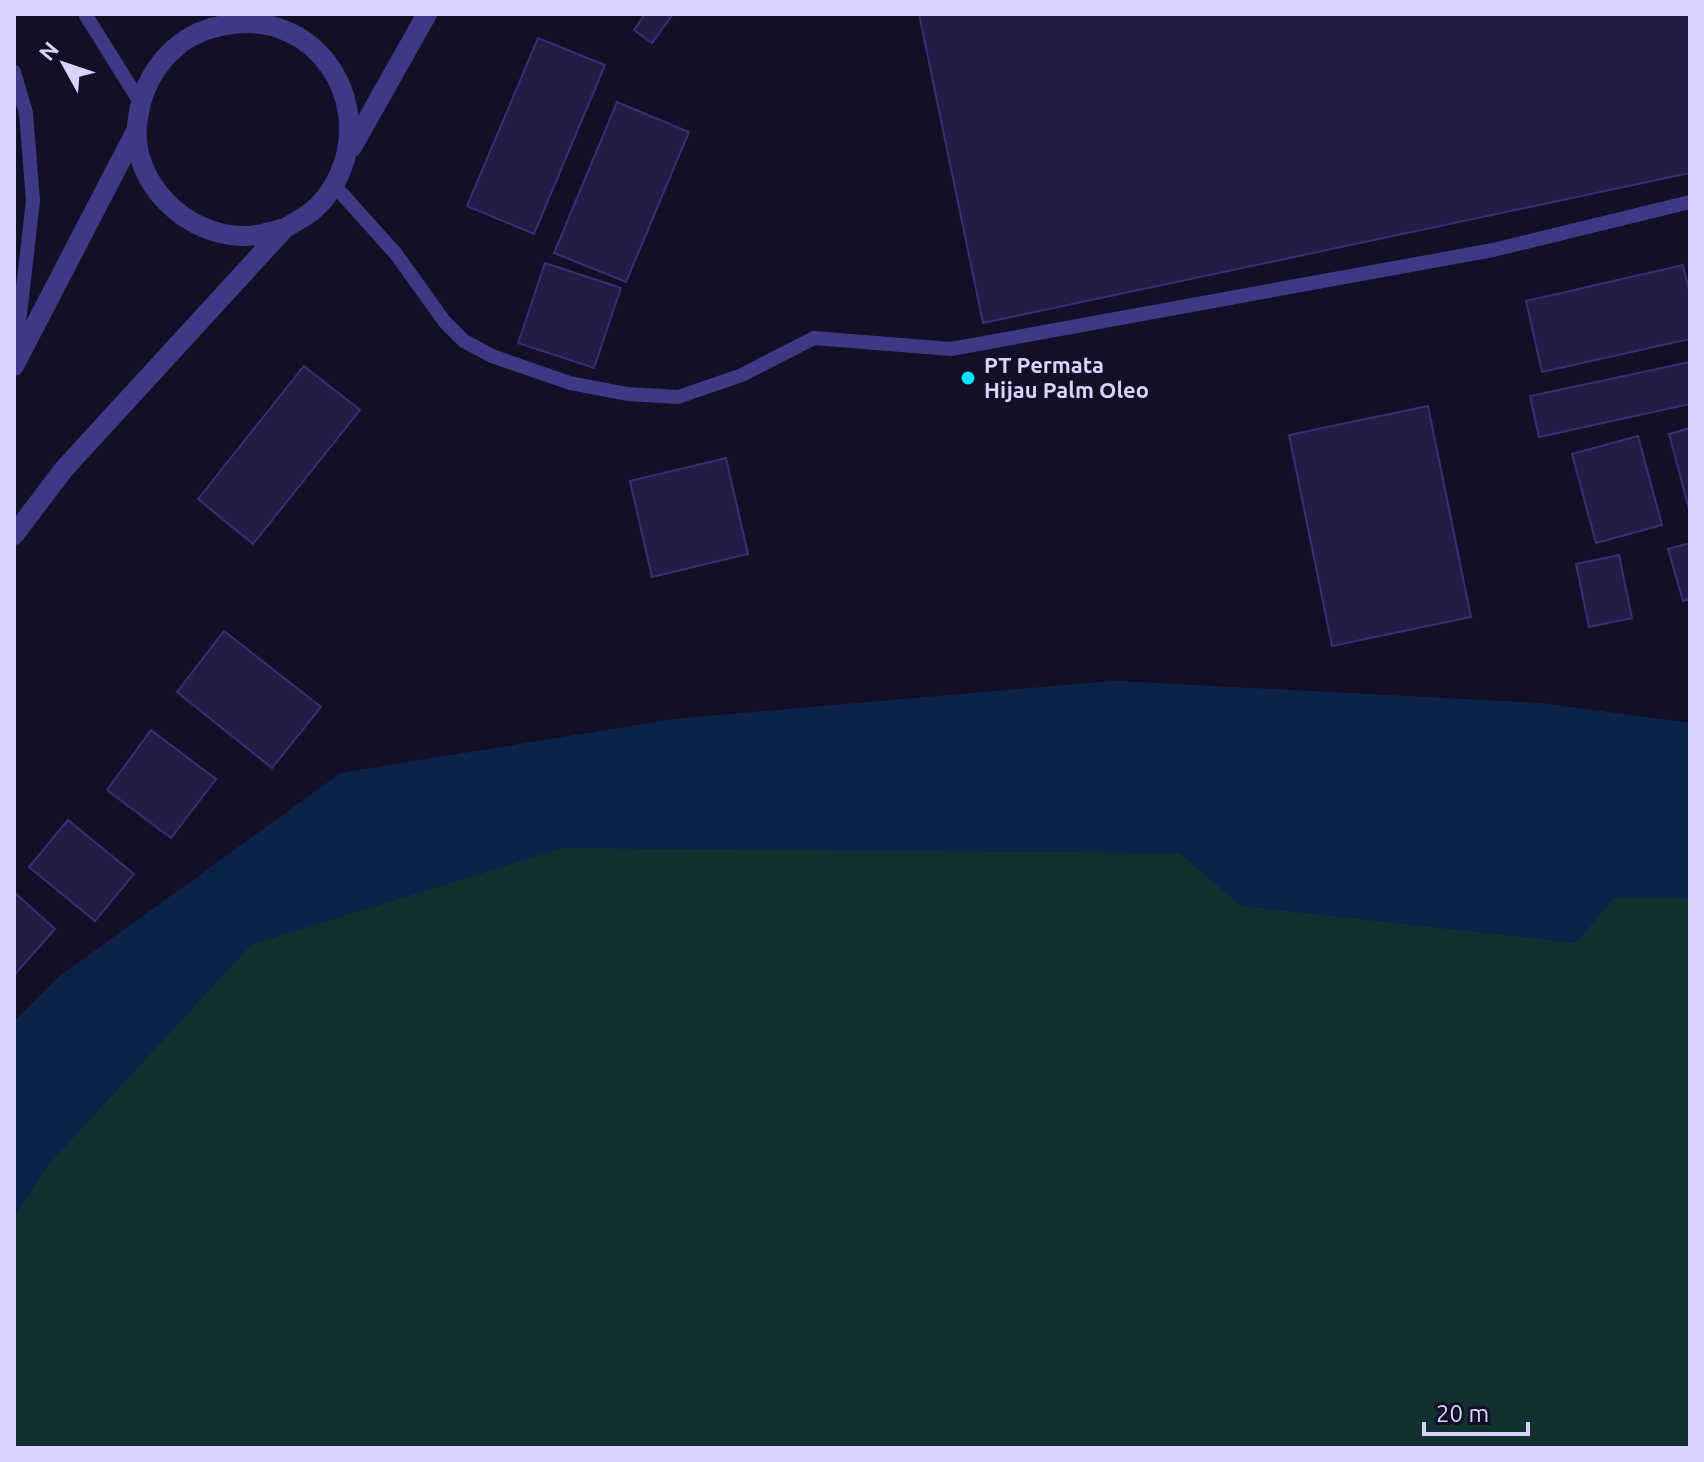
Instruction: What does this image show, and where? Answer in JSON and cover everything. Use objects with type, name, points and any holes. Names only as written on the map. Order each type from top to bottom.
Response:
[{"type":"street","points":[[14,535],[64,469],[285,228],[313,211],[334,185],[347,155],[427,14]]},
{"type":"street","points":[[14,364],[136,131],[140,102],[150,76],[168,54],[190,37],[222,20],[279,27],[307,42],[329,65],[344,93],[351,124],[347,155]]},
{"type":"street","points":[[136,131],[145,172],[168,206],[203,229],[244,237],[285,228]]},
{"type":"lane","points":[[85,14],[140,102]]},
{"type":"lane","points":[[14,72],[26,113],[33,201],[14,364]]},
{"type":"lane","points":[[334,185],[396,254],[444,321],[464,341],[492,356],[570,383],[627,394],[678,397],[742,375],[814,338],[951,349],[1493,250],[1690,202]]},
{"type":"green space","points":[[1114,681],[1538,703],[1690,723],[1690,1448],[14,1448],[14,1022],[60,976],[341,773],[675,719]]},
{"type":"water","points":[[1114,681],[1538,703],[1690,723],[1690,898],[1614,898],[1576,943],[1241,906],[1179,853],[563,848],[251,945],[48,1165],[14,1219],[14,1022],[60,976],[341,773],[675,719]]},
{"type":"building","points":[[645,14],[673,14],[652,43],[634,30]]},
{"type":"building","points":[[919,14],[1690,14],[1690,173],[983,323]]},
{"type":"building","points":[[538,38],[605,65],[534,234],[467,206]]},
{"type":"building","points":[[617,102],[689,132],[626,282],[554,253]]},
{"type":"building","points":[[545,263],[621,288],[594,368],[518,343]]},
{"type":"building","points":[[1683,265],[1690,295],[1690,339],[1542,372],[1526,301]]},
{"type":"building","points":[[1690,362],[1690,404],[1539,437],[1530,396]]},
{"type":"building","points":[[304,366],[360,410],[253,544],[198,499]]},
{"type":"building","points":[[1428,406],[1471,617],[1332,646],[1289,435]]},
{"type":"building","points":[[1690,428],[1690,513],[1669,434]]},
{"type":"building","points":[[1638,436],[1662,525],[1596,543],[1572,454]]},
{"type":"building","points":[[726,458],[748,554],[652,577],[630,481]]},
{"type":"building","points":[[1690,543],[1690,599],[1683,601],[1668,549]]},
{"type":"building","points":[[1619,555],[1632,618],[1589,627],[1576,564]]},
{"type":"building","points":[[224,631],[321,707],[272,768],[177,692]]},
{"type":"building","points":[[151,730],[216,779],[171,838],[107,790]]},
{"type":"building","points":[[68,820],[134,874],[95,921],[29,867]]},
{"type":"building","points":[[14,892],[55,929],[16,973],[14,970]]},
{"type":"place","name":"PT Permata Hijau Palm Oleo","points":[[968,378]]}]
